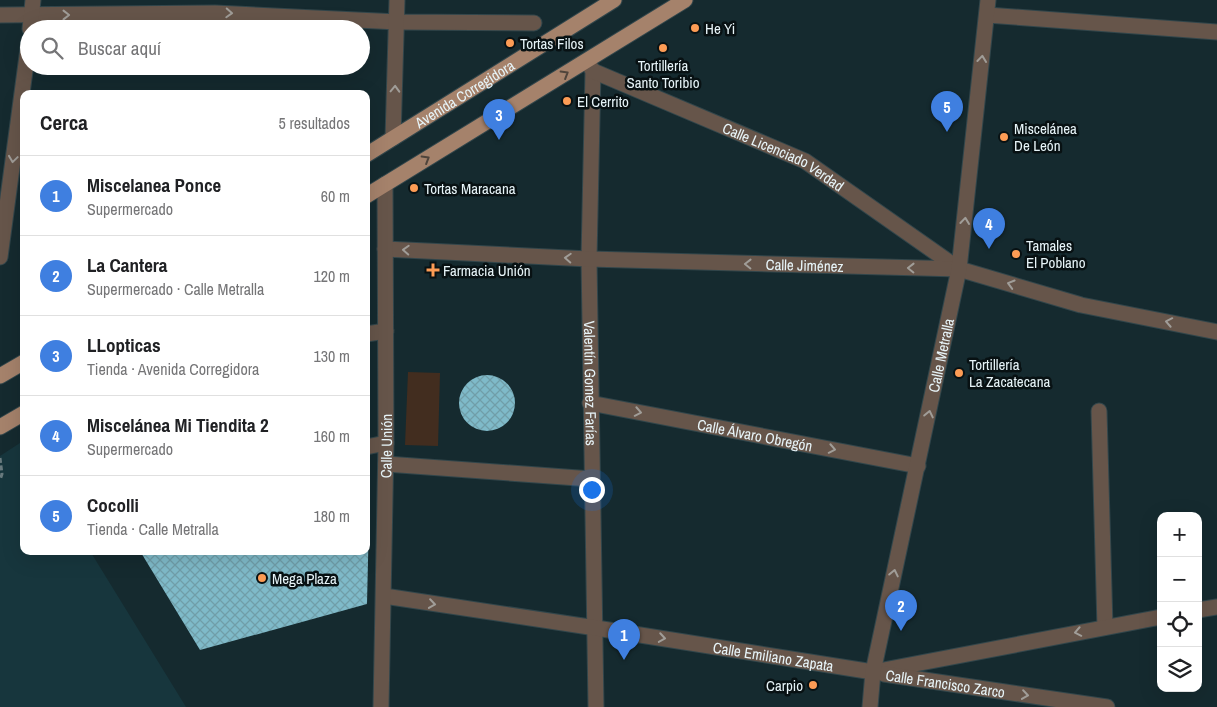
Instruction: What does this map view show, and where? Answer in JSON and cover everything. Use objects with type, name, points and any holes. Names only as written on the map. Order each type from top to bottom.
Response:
[{"type":"main road","points":[[370,193],[590,66],[685,0]]},
{"type":"main road","name":"Avenida Corregidora","points":[[370,152],[606,3]]},
{"type":"main road","points":[[1,374],[20,364]]},
{"type":"main road","points":[[0,427],[20,415]]},
{"type":"street","points":[[393,138],[398,22],[397,0]]},
{"type":"street","points":[[987,7],[1217,32]]},
{"type":"street","name":"Calle Metralla","points":[[870,707],[873,672],[959,269],[987,7]]},
{"type":"street","points":[[0,15],[215,13],[357,20]]},
{"type":"street","points":[[370,21],[534,24]]},
{"type":"street","name":"Valentín Gomez Farías","points":[[590,66],[590,403],[596,628],[596,707]]},
{"type":"street","name":"Calle Licenciado Verdad","points":[[590,66],[805,161],[959,269]]},
{"type":"street","points":[[22,90],[24,75]]},
{"type":"street","points":[[0,256],[20,108]]},
{"type":"street","name":"Calle Unión","points":[[381,707],[386,464],[385,184]]},
{"type":"street","name":"Calle Jiménez","points":[[385,249],[589,260],[959,269],[1082,304],[1217,332]]},
{"type":"street","points":[[370,333],[386,331]]},
{"type":"street","name":"Calle Álvaro Obregón","points":[[590,403],[918,466]]},
{"type":"street","points":[[1099,411],[1105,627]]},
{"type":"street","points":[[370,446],[386,443]]},
{"type":"street","points":[[386,464],[592,478]]},
{"type":"street","name":"Calle Emiliano Zapata","points":[[384,596],[873,672],[1157,618]]},
{"type":"street","points":[[1202,609],[1217,607]]},
{"type":"street","name":"Calle Francisco Zarco","points":[[873,672],[1107,707]]},
{"type":"path","points":[[0,458],[2,474],[0,480]]},
{"type":"shaded area","points":[[408,372],[440,373],[438,446],[405,445]]},
{"type":"shaded area","points":[[20,443],[20,555],[92,555],[186,707],[0,707],[0,456]]},
{"type":"building","points":[[481,375],[493,375],[503,379],[511,387],[515,403],[511,419],[503,427],[493,431],[481,431],[471,427],[463,419],[459,409],[459,397],[463,387],[471,379]]},
{"type":"building","name":"Mega Plaza","points":[[142,555],[368,555],[367,604],[200,650]]},
{"type":"place","name":"He Yi","points":[[695,28]]},
{"type":"place","name":"Tortas Filos","points":[[510,43]]},
{"type":"place","name":"Tortillería Santo Toribio","points":[[663,48]]},
{"type":"place","name":"El Cerrito","points":[[567,101]]},
{"type":"place","name":"Cocolli","points":[[947,132]]},
{"type":"place","name":"Miscelánea De León","points":[[1004,137]]},
{"type":"place","name":"LLopticas","points":[[499,140]]},
{"type":"place","name":"Tortas Maracana","points":[[414,188]]},
{"type":"place","name":"Miscelánea Mi Tiendita 2","points":[[989,249]]},
{"type":"place","name":"Tamales El Poblano","points":[[1016,254]]},
{"type":"place","name":"Farmacia Unión","points":[[433,270]]},
{"type":"place","name":"Tortillería La Zacatecana","points":[[959,373]]},
{"type":"place","name":"Mega Plaza","points":[[262,578]]},
{"type":"place","name":"La Cantera","points":[[901,631]]},
{"type":"place","name":"Miscelanea Ponce","points":[[624,660]]},
{"type":"place","name":"Carpio","points":[[813,685]]}]
